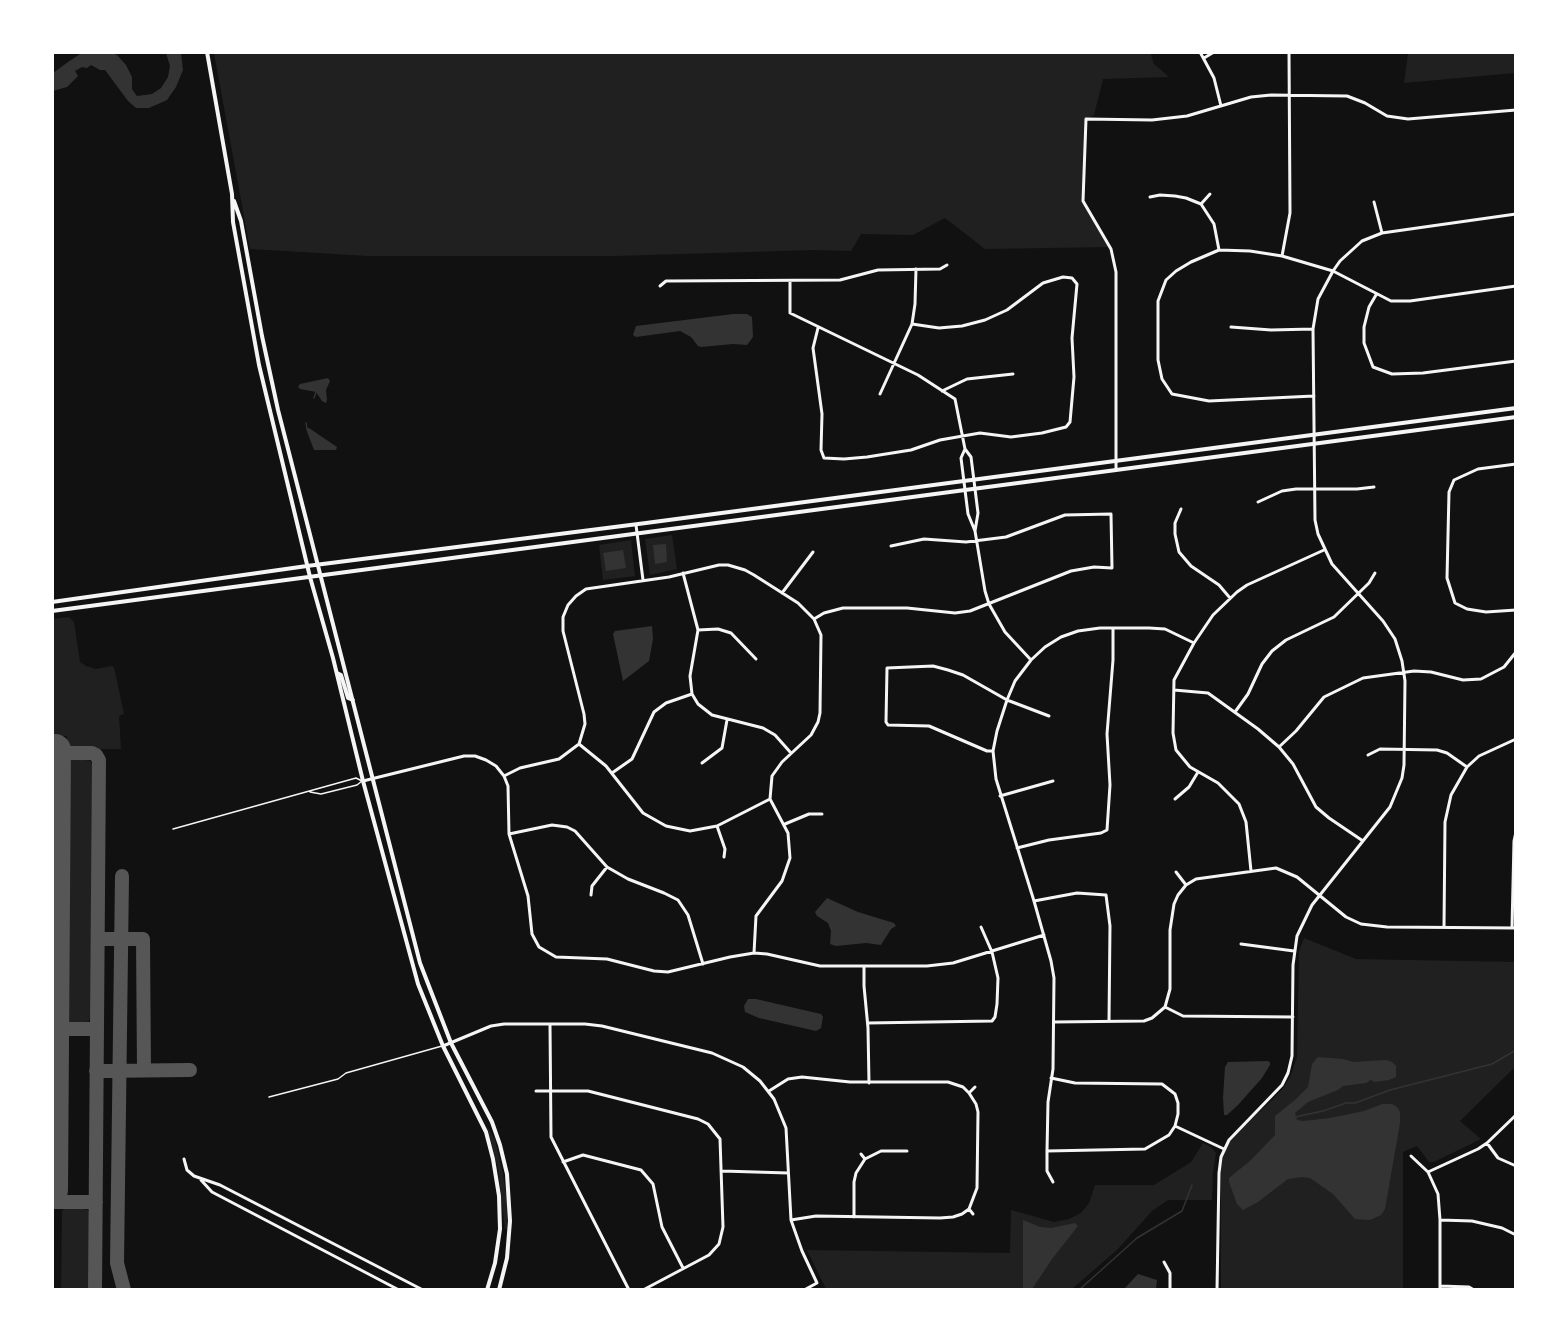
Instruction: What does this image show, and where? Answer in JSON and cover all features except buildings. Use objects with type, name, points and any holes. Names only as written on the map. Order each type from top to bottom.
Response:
[{"type":"main road","points":[[207,52],[232,194],[233,222],[259,365],[307,566],[337,672],[363,781],[412,965],[443,1046],[486,1132],[493,1159],[499,1196],[500,1228],[495,1263],[487,1290]]},
{"type":"main road","points":[[232,194],[241,221],[278,410],[420,963],[451,1043],[492,1122],[507,1174],[510,1210],[509,1240],[507,1260],[499,1290]]},
{"type":"main road","points":[[52,602],[318,564],[636,525],[1515,408]]},
{"type":"main road","points":[[52,611],[1515,417]]},
{"type":"main road","points":[[337,672],[341,675],[348,698],[353,700]]},
{"type":"street","points":[[1200,52],[1214,78],[1221,106]]},
{"type":"street","points":[[1204,58],[1214,52]]},
{"type":"street","points":[[1282,256],[1290,213],[1289,52]]},
{"type":"street","points":[[1116,470],[1116,272],[1111,249],[1083,201],[1086,119],[1152,120],[1187,116],[1261,95],[1347,96],[1387,116],[1407,119],[1515,110]]},
{"type":"street","points":[[1201,204],[1210,194]]},
{"type":"street","points":[[1150,197],[1175,196],[1201,204],[1215,224],[1219,250]]},
{"type":"street","points":[[1374,202],[1382,232]]},
{"type":"street","points":[[1218,1290],[1219,1173],[1224,1149],[1229,1140],[1282,1084],[1288,1073],[1292,1056],[1294,951],[1302,922],[1319,896],[1380,821],[1393,800],[1402,778],[1405,749],[1404,671],[1398,650],[1389,628],[1341,576],[1324,550],[1315,520],[1313,329],[1318,299],[1333,271],[1348,252],[1362,241],[1382,232],[1515,214]]},
{"type":"street","points":[[1314,396],[1209,401],[1172,394],[1162,379],[1158,360],[1158,301],[1166,280],[1191,262],[1219,250],[1250,251],[1282,256],[1333,271],[1352,279],[1376,295],[1392,301],[1515,286]]},
{"type":"street","points":[[660,286],[666,280],[840,280],[878,270],[940,269],[947,265]]},
{"type":"street","points":[[880,394],[912,324],[916,269]]},
{"type":"street","points":[[818,328],[813,348],[822,414],[821,450],[824,458],[856,458],[911,450],[940,440],[986,433],[1018,436],[1042,433],[1066,427],[1070,422],[1074,377],[1072,338],[1077,284],[1072,278],[1052,279],[1043,283],[1007,310],[962,327],[939,328],[912,324]]},
{"type":"street","points":[[790,281],[790,314],[918,375],[955,399],[964,436],[965,449],[961,458],[968,514],[975,531],[983,583],[989,604],[1005,632],[1031,660]]},
{"type":"street","points":[[1376,295],[1366,314],[1364,336],[1365,348],[1373,367],[1392,374],[1423,373],[1515,361]]},
{"type":"street","points":[[1231,327],[1271,330],[1313,329]]},
{"type":"street","points":[[942,391],[967,379],[1013,374]]},
{"type":"street","points":[[965,449],[971,458],[974,480],[978,513],[975,531]]},
{"type":"street","points":[[1515,464],[1478,469],[1454,480],[1449,492],[1447,578],[1455,603],[1467,609],[1486,612],[1515,610]]},
{"type":"street","points":[[1258,502],[1282,491],[1374,487]]},
{"type":"street","points":[[1181,509],[1175,523],[1179,552],[1191,566],[1219,585],[1230,598]]},
{"type":"street","points":[[814,619],[824,612],[843,608],[907,608],[955,613],[970,611],[1071,571],[1094,567],[1112,568],[1111,514],[1065,515],[1006,537],[977,541],[924,539],[891,546]]},
{"type":"street","points":[[636,525],[643,580]]},
{"type":"street","points":[[1251,871],[1246,822],[1239,804],[1223,787],[1184,762],[1175,746],[1173,733],[1174,680],[1194,643],[1213,615],[1230,598],[1247,585],[1324,550]]},
{"type":"street","points":[[783,593],[813,552]]},
{"type":"street","points":[[504,776],[520,768],[559,759],[579,744],[585,724],[584,714],[563,631],[563,616],[568,605],[585,589],[719,565],[736,567],[783,593],[805,609],[814,619],[820,635],[822,644],[820,713],[811,735],[791,753],[772,776],[770,799],[785,825],[790,842],[788,867],[778,888],[756,916],[754,953]]},
{"type":"street","points":[[683,573],[698,630],[690,676],[692,694],[704,710],[712,715],[769,731],[791,753]]},
{"type":"street","points":[[1235,712],[1248,693],[1264,660],[1272,651],[1286,640],[1334,618],[1359,594],[1375,573]]},
{"type":"street","points":[[1017,848],[1107,830],[1110,785],[1107,734],[1112,681],[1113,628]]},
{"type":"street","points":[[1053,1182],[1047,1171],[1047,1150],[1054,1022],[1053,978],[1044,935],[996,779],[993,751],[1006,700],[1015,681],[1031,660],[1061,637],[1078,631],[1165,628],[1194,643]]},
{"type":"street","points":[[698,630],[718,629],[731,633],[756,659]]},
{"type":"street","points":[[1279,747],[1296,731],[1318,702],[1328,694],[1368,676],[1404,671],[1431,672],[1463,680],[1481,679],[1504,667],[1515,652]]},
{"type":"street","points":[[993,751],[987,751],[929,726],[888,725],[887,668],[933,666],[948,670],[963,675],[1006,700],[1049,716]]},
{"type":"street","points":[[1174,690],[1208,693],[1258,729],[1279,747],[1293,764],[1316,807],[1363,842]]},
{"type":"street","points":[[612,773],[632,759],[654,712],[666,703],[692,694]]},
{"type":"street","points":[[702,763],[722,748],[727,720]]},
{"type":"street","points":[[1444,927],[1445,822],[1450,795],[1467,767],[1490,749],[1515,739]]},
{"type":"street","points":[[579,744],[600,759],[637,807],[658,823],[678,830],[690,831],[717,826],[770,799]]},
{"type":"street","points":[[1368,755],[1380,750],[1437,750],[1447,753],[1467,767]]},
{"type":"street","points":[[363,781],[464,756],[486,759],[496,766],[504,776],[509,791],[509,834],[528,896],[532,934],[544,952],[556,957],[607,959],[661,972],[676,971],[754,953],[812,965],[927,966],[952,963],[1044,935]]},
{"type":"street","points":[[1175,799],[1190,787],[1198,772]]},
{"type":"street","points":[[1000,796],[1053,781]]},
{"type":"street","points":[[785,825],[808,814],[822,814]]},
{"type":"street","points":[[509,834],[552,825],[567,827],[575,831],[607,867],[628,879],[678,900],[688,915],[703,964]]},
{"type":"street","points":[[717,826],[725,849],[724,857]]},
{"type":"street","points":[[1054,1022],[1144,1021],[1152,1018],[1165,1007],[1170,989],[1172,917],[1178,895],[1186,885],[1198,878],[1276,868],[1297,877],[1346,917],[1361,924],[1387,927],[1514,928],[1515,832]]},
{"type":"street","points":[[591,895],[592,886],[607,867]]},
{"type":"street","points":[[1176,872],[1186,885]]},
{"type":"street","points":[[1034,901],[1077,893],[1106,896],[1110,926],[1109,1021]]},
{"type":"street","points":[[868,1023],[992,1021],[996,1013],[999,990],[992,952],[981,927]]},
{"type":"street","points":[[1241,944],[1294,951]]},
{"type":"street","points":[[864,966],[869,1083]]},
{"type":"street","points":[[1165,1007],[1183,1016],[1293,1017]]},
{"type":"street","points":[[443,1046],[491,1026],[504,1024],[602,1026],[712,1053],[743,1067],[769,1091],[786,1128],[791,1220],[817,1283],[804,1290]]},
{"type":"street","points":[[550,1024],[551,1137],[629,1290]]},
{"type":"street","points":[[769,1091],[788,1079],[802,1077],[869,1083],[948,1082],[963,1087],[976,1104],[978,1116],[977,1188],[969,1209],[953,1217],[940,1218],[816,1216],[791,1220]]},
{"type":"street","points":[[1047,1150],[1140,1151],[1165,1138],[1175,1126],[1178,1114],[1177,1098],[1170,1089],[1162,1084],[1075,1083],[1051,1078]]},
{"type":"street","points":[[969,1092],[975,1087]]},
{"type":"street","points":[[536,1091],[588,1091],[698,1119],[708,1124],[720,1139],[723,1227],[719,1244],[709,1255],[643,1290]]},
{"type":"street","points":[[1428,1172],[1487,1143],[1515,1115]]},
{"type":"street","points":[[1175,1126],[1224,1149]]},
{"type":"street","points":[[1487,1143],[1498,1158],[1515,1166]]},
{"type":"street","points":[[854,1217],[854,1182],[856,1173],[865,1159],[881,1150],[907,1150]]},
{"type":"street","points":[[861,1154],[865,1159]]},
{"type":"street","points":[[563,1162],[576,1156],[591,1156],[641,1170],[653,1184],[662,1227],[683,1269]]},
{"type":"street","points":[[1411,1156],[1428,1172],[1438,1194],[1440,1288],[1469,1287],[1474,1290]]},
{"type":"street","points":[[184,1159],[188,1170],[212,1192],[399,1290]]},
{"type":"street","points":[[722,1171],[788,1173]]},
{"type":"street","points":[[200,1179],[220,1185],[423,1290]]},
{"type":"street","points":[[969,1209],[973,1214]]},
{"type":"street","points":[[1440,1220],[1472,1221],[1502,1228],[1515,1235]]},
{"type":"street","points":[[1164,1262],[1170,1273],[1170,1290]]},
{"type":"lane","points":[[173,828],[356,778],[363,781]]},
{"type":"lane","points":[[309,792],[321,794],[357,785],[363,781]]},
{"type":"lane","points":[[269,1097],[338,1079],[346,1073],[443,1046]]},
{"type":"shaded area","points":[[110,52],[117,55],[126,65],[132,77],[132,89],[137,96],[152,94],[161,88],[168,77],[170,66],[166,53],[181,53],[183,70],[176,87],[167,100],[149,108],[136,108],[105,70],[91,65],[75,71],[78,76],[67,87],[53,91],[53,73],[68,62],[80,54]]},
{"type":"shaded area","points":[[1150,52],[1154,64],[1169,77],[1103,79],[1094,115],[1086,119],[1085,201],[1111,247],[985,249],[945,218],[913,235],[861,234],[851,251],[616,256],[369,256],[250,249],[214,53]]},
{"type":"shaded area","points":[[1408,53],[1515,53],[1515,73],[1404,83]]},
{"type":"shaded area","points":[[747,314],[752,317],[753,337],[747,345],[701,347],[691,337],[680,331],[636,337],[633,335],[636,326]]},
{"type":"shaded area","points":[[328,378],[330,381],[326,390],[326,403],[316,392],[298,387],[300,384]]},
{"type":"shaded area","points":[[309,428],[337,447],[336,450],[314,450],[306,429]]},
{"type":"shaded area","points":[[672,535],[677,569],[650,575],[645,539]]},
{"type":"shaded area","points":[[631,540],[635,576],[603,580],[599,545]]},
{"type":"shaded area","points":[[666,544],[667,562],[655,564],[653,545]]},
{"type":"shaded area","points":[[623,550],[626,568],[606,571],[603,553]]},
{"type":"shaded area","points":[[69,617],[74,622],[80,662],[96,669],[114,667],[124,714],[119,716],[121,749],[67,749],[67,736],[53,736],[53,619]]},
{"type":"shaded area","points":[[652,626],[653,639],[649,661],[623,681],[613,634],[615,631]]},
{"type":"shaded area","points":[[74,758],[91,761],[95,794],[92,1011],[89,1021],[79,1024],[63,1021],[65,762]]},
{"type":"shaded area","points":[[827,898],[858,912],[894,923],[896,926],[891,929],[881,945],[866,943],[836,946],[830,944],[831,931],[828,923],[815,912]]},
{"type":"shaded area","points":[[1304,938],[1356,959],[1515,962],[1515,1067],[1460,1121],[1481,1139],[1434,1162],[1429,1162],[1417,1146],[1403,1152],[1403,1289],[1221,1289],[1221,1159],[1229,1140],[1272,1100],[1291,1075],[1297,1057],[1299,951]]},
{"type":"shaded area","points":[[748,999],[821,1014],[823,1017],[821,1028],[816,1031],[759,1018],[745,1012],[744,1006]]},
{"type":"shaded area","points":[[1318,1057],[1354,1062],[1386,1060],[1396,1066],[1396,1077],[1343,1086],[1308,1102],[1295,1113],[1297,1120],[1303,1121],[1364,1111],[1382,1104],[1392,1104],[1397,1107],[1400,1112],[1400,1123],[1385,1209],[1381,1215],[1370,1220],[1355,1219],[1333,1194],[1310,1178],[1288,1179],[1258,1202],[1243,1210],[1237,1204],[1229,1182],[1229,1178],[1251,1160],[1275,1135],[1275,1116],[1308,1087],[1312,1064]]},
{"type":"shaded area","points":[[1267,1061],[1270,1065],[1262,1078],[1238,1105],[1224,1115],[1225,1067],[1228,1062]]},
{"type":"shaded area","points":[[487,1126],[495,1139],[503,1174],[507,1201],[507,1229],[505,1229],[498,1169]]},
{"type":"shaded area","points":[[1203,1143],[1216,1153],[1212,1200],[1168,1200],[1152,1211],[1118,1249],[1072,1289],[826,1289],[807,1250],[1010,1253],[1011,1210],[1054,1222],[1069,1219],[1081,1213],[1089,1203],[1095,1185],[1154,1185],[1191,1162]]},
{"type":"shaded area","points":[[75,1207],[88,1210],[91,1220],[92,1289],[61,1289],[62,1210]]},
{"type":"shaded area","points":[[1023,1220],[1040,1227],[1051,1228],[1075,1223],[1078,1226],[1032,1289],[1023,1289]]},
{"type":"shaded area","points":[[1138,1274],[1157,1280],[1156,1289],[1124,1289]]},
{"type":"waterway","points":[[314,398],[316,392]]},
{"type":"waterway","points":[[306,423],[307,429]]},
{"type":"waterway","points":[[1295,1117],[1346,1103],[1355,1103],[1390,1090],[1492,1064],[1516,1050]]},
{"type":"waterway","points":[[1079,1290],[1137,1238],[1182,1211],[1192,1185]]},
{"type":"taxiway","points":[[55,753],[92,753],[99,760],[95,1290]]},
{"type":"taxiway","points":[[122,876],[117,1263],[124,1290]]},
{"type":"taxiway","points":[[98,939],[143,939],[144,1070]]},
{"type":"taxiway","points":[[52,1029],[97,1029]]},
{"type":"taxiway","points":[[96,1071],[190,1070]]},
{"type":"taxiway","points":[[52,1202],[96,1202]]},
{"type":"runway","points":[[52,1190],[55,750]]}]
